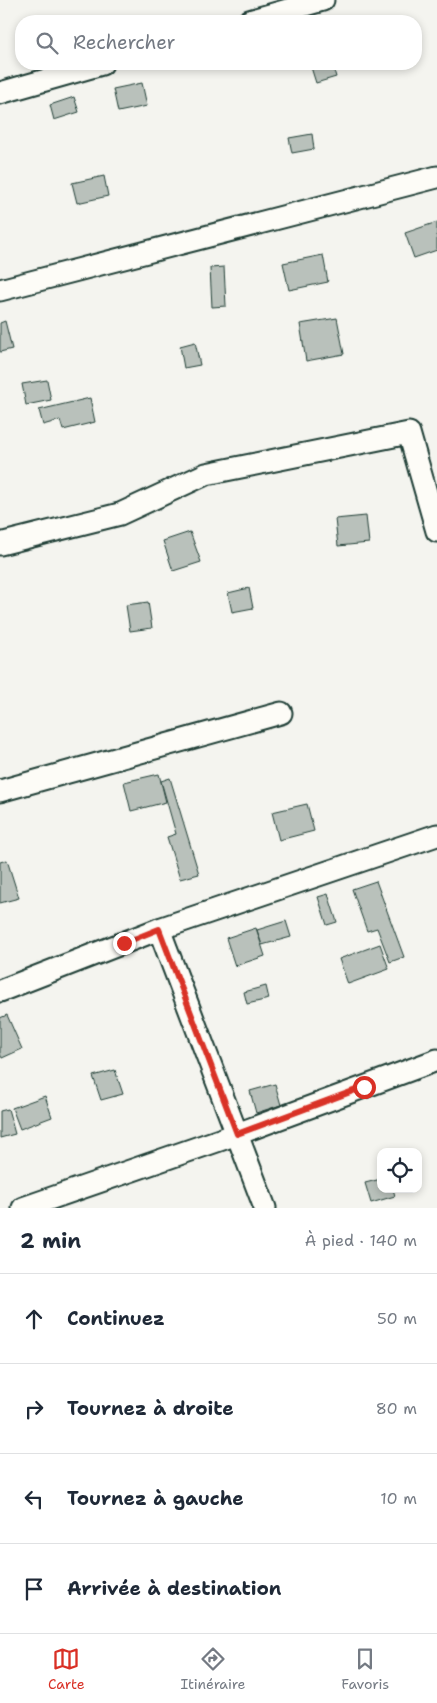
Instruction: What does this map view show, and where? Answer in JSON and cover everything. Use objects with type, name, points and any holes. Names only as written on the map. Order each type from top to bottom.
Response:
[{"type":"street","points":[[270,15],[323,0]]},
{"type":"street","points":[[0,93],[81,70]]},
{"type":"street","points":[[0,290],[437,177]]},
{"type":"street","points":[[0,544],[120,514],[206,474],[409,433],[437,530]]},
{"type":"street","points":[[0,791],[281,714]]},
{"type":"street","points":[[0,991],[159,929],[437,836]]},
{"type":"street","points":[[159,929],[265,1208]]},
{"type":"street","points":[[23,1208],[237,1134],[437,1060]]},
{"type":"building","points":[[312,70],[334,70],[336,77],[316,83]]},
{"type":"building","points":[[142,83],[147,106],[118,112],[113,89]]},
{"type":"building","points":[[74,97],[79,112],[54,120],[50,105]]},
{"type":"building","points":[[312,134],[314,149],[292,153],[289,138]]},
{"type":"building","points":[[104,176],[108,196],[77,203],[72,183]]},
{"type":"building","points":[[437,222],[437,250],[414,258],[405,233]]},
{"type":"building","points":[[323,255],[328,282],[289,290],[283,263]]},
{"type":"building","points":[[224,267],[226,306],[212,307],[210,268]]},
{"type":"building","points":[[337,318],[344,354],[306,361],[300,324]]},
{"type":"building","points":[[5,321],[12,349],[0,352],[0,323]]},
{"type":"building","points":[[195,342],[200,365],[184,368],[180,346]]},
{"type":"building","points":[[47,380],[51,400],[26,405],[22,384]]},
{"type":"building","points":[[90,398],[95,422],[63,430],[60,420],[43,425],[39,410]]},
{"type":"building","points":[[366,516],[369,543],[338,546],[335,519]]},
{"type":"building","points":[[190,532],[201,562],[173,571],[163,541]]},
{"type":"building","points":[[249,588],[253,608],[232,612],[228,593]]},
{"type":"building","points":[[148,602],[152,628],[130,631],[126,605]]},
{"type":"building","points":[[159,774],[166,802],[131,811],[124,782]]},
{"type":"building","points":[[170,778],[199,874],[180,879],[167,837],[176,834],[161,781]]},
{"type":"building","points":[[307,804],[314,831],[279,840],[272,812]]},
{"type":"building","points":[[7,860],[19,898],[0,903],[0,862]]},
{"type":"building","points":[[376,881],[404,957],[390,962],[377,928],[367,931],[352,889]]},
{"type":"building","points":[[328,894],[337,922],[327,925],[318,897]]},
{"type":"building","points":[[286,921],[291,937],[262,945],[257,930]]},
{"type":"building","points":[[256,928],[265,956],[235,966],[226,938]]},
{"type":"building","points":[[380,944],[389,969],[348,984],[339,959]]},
{"type":"building","points":[[266,986],[269,999],[247,1004],[244,992]]},
{"type":"building","points":[[7,1015],[22,1049],[2,1058],[0,1054],[0,1018]]},
{"type":"building","points":[[115,1070],[123,1094],[101,1100],[93,1076]]},
{"type":"building","points":[[275,1084],[281,1105],[256,1113],[250,1091]]},
{"type":"building","points":[[45,1096],[52,1117],[20,1129],[12,1108]]},
{"type":"building","points":[[8,1109],[15,1134],[0,1138],[0,1111]]},
{"type":"building","points":[[377,1180],[377,1193],[394,1193],[395,1196],[371,1203],[365,1183]]},
{"type":"route","points":[[124,943],[159,929],[237,1134],[364,1087]]}]
